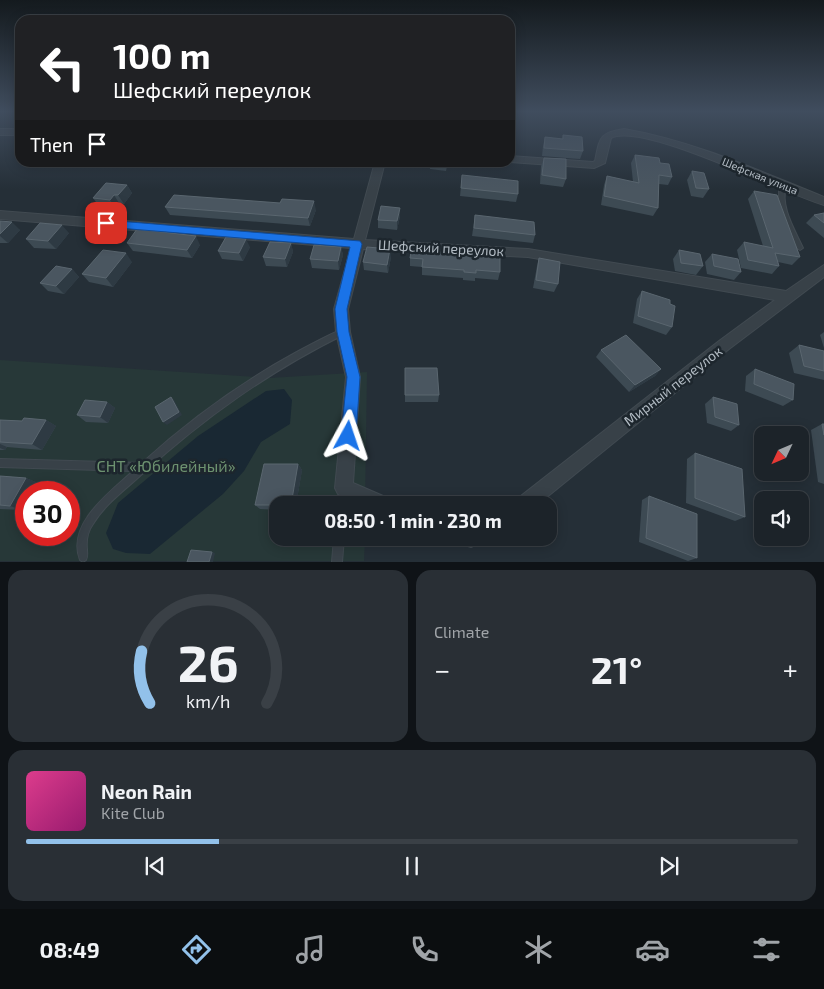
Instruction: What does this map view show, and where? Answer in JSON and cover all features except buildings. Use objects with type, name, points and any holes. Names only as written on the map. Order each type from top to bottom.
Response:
[{"type":"street","name":"Шефская улица","points":[[515,159],[594,166],[600,163],[608,137]]},
{"type":"street","name":"Шефская улица","points":[[653,137],[662,139],[824,201]]},
{"type":"street","points":[[343,496],[353,377],[343,332],[341,309],[379,167]]},
{"type":"street","name":"Шефский переулок","points":[[0,215],[357,244],[528,253],[788,297]]},
{"type":"street","name":"Мирный переулок","points":[[534,496],[724,345],[824,270]]},
{"type":"lane","points":[[783,185],[781,192],[783,207],[800,248]]},
{"type":"lane","points":[[83,557],[81,549],[86,527],[107,500],[143,467],[236,392],[303,350],[343,332]]},
{"type":"lane","points":[[0,463],[143,467]]},
{"type":"lane","points":[[337,562],[339,546]]},
{"type":"green space","name":"СНТ «Юбилейный»","points":[[0,360],[270,378],[367,372],[365,496],[269,496],[269,546],[365,546],[364,561],[0,561]]},
{"type":"water","points":[[284,389],[292,400],[290,424],[261,442],[244,471],[223,494],[150,554],[126,553],[113,549],[106,533],[118,503],[198,436],[266,391]]},
{"type":"route","points":[[106,223],[357,244],[341,309],[343,332],[353,377],[348,436]]}]
